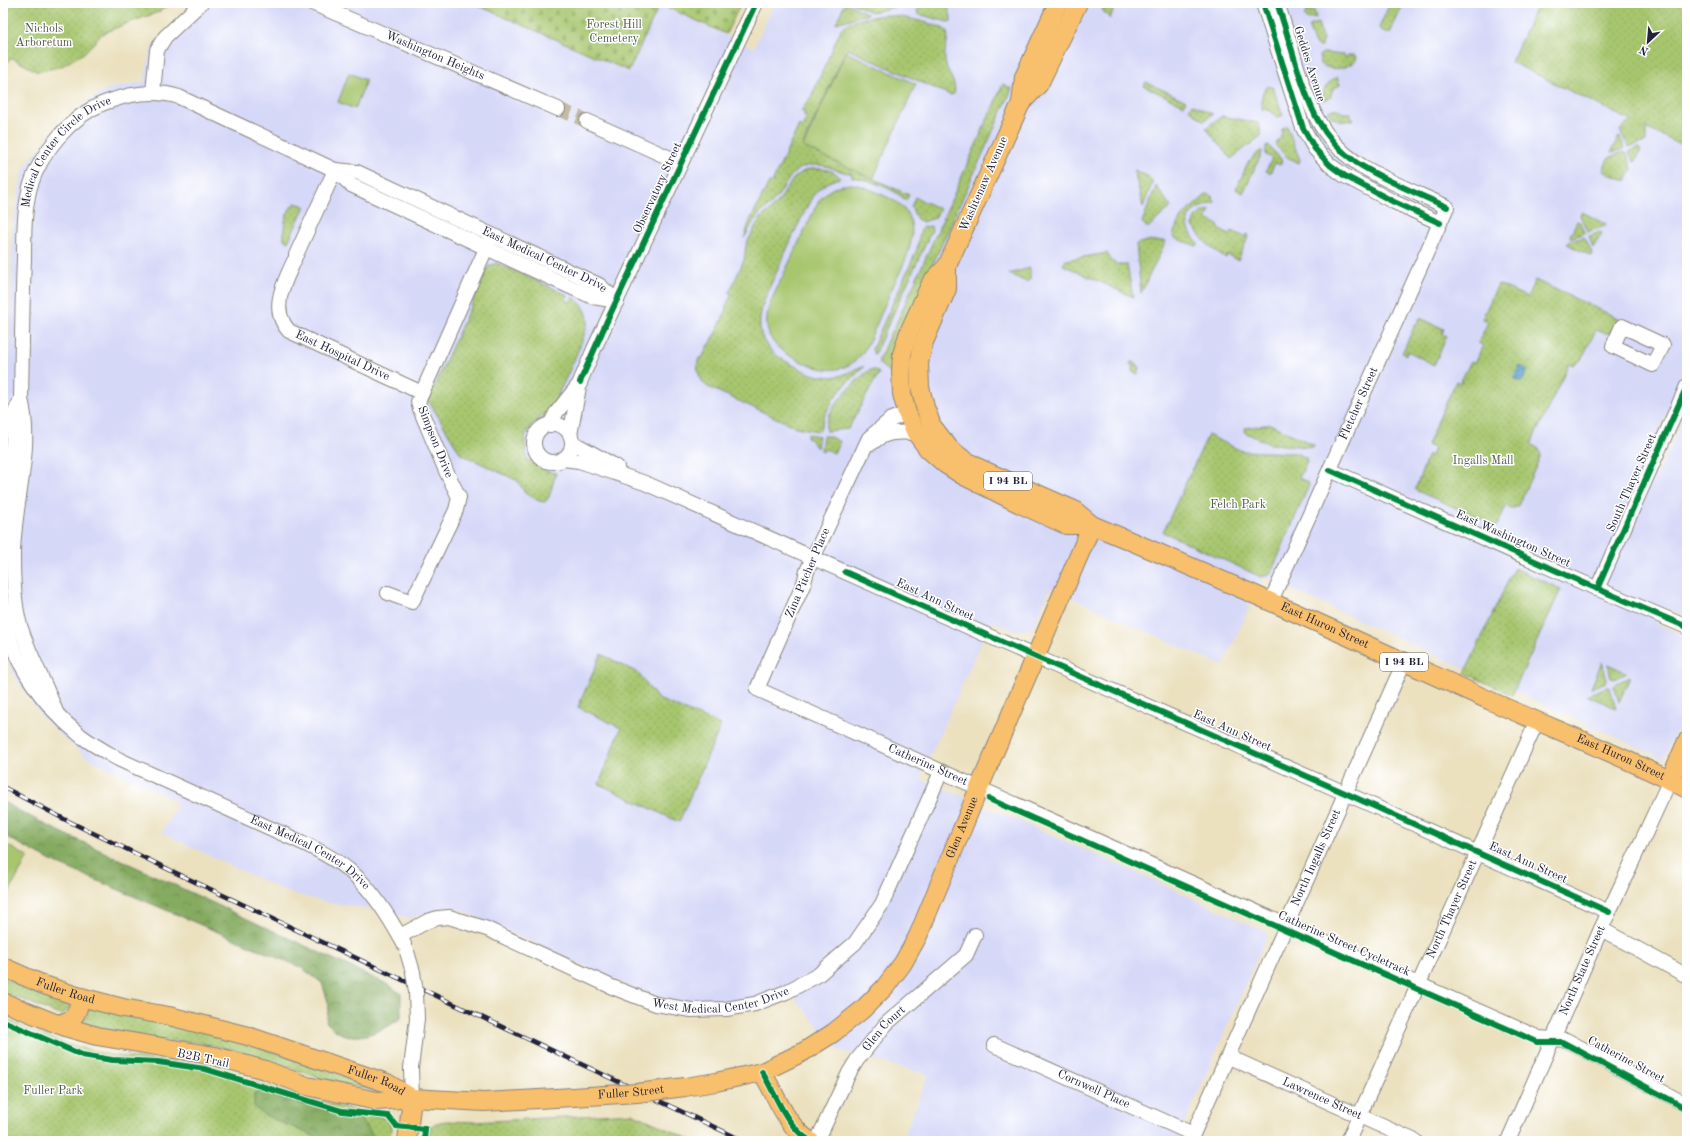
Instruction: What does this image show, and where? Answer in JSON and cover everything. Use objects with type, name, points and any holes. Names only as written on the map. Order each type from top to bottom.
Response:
[{"type":"main road","name":"Washtenaw Avenue","points":[[907,412],[902,394],[901,371],[902,354],[906,339],[931,283],[947,266],[1021,103],[1024,77],[1058,3]]},
{"type":"main road","name":"Washtenaw Avenue","points":[[1021,103],[1039,84],[1078,3]]},
{"type":"main road","name":"Washtenaw Avenue","points":[[925,408],[918,370],[920,356],[927,334],[947,290],[947,266]]},
{"type":"main road","name":"East Huron Street","points":[[925,408],[924,430],[963,459],[981,469],[1074,510],[1092,525],[1271,601],[1404,662],[1670,780],[1687,789]]},
{"type":"main road","points":[[907,412],[916,413],[926,419],[924,430]]},
{"type":"main road","name":"Glen Avenue","points":[[762,1072],[803,1052],[862,1010],[885,987],[903,963],[918,936],[978,788],[1092,525]]},
{"type":"main road","points":[[1670,780],[1687,742]]},
{"type":"main road","name":"Fuller Road","points":[[3,967],[44,985],[80,997],[123,1008],[169,1016],[248,1036],[387,1083],[412,1098]]},
{"type":"main road","points":[[58,1024],[66,1022],[74,1017],[79,1010],[80,997]]},
{"type":"main road","name":"Fuller Road","points":[[3,1002],[58,1024],[97,1036],[215,1056],[265,1070],[307,1086],[377,1101],[412,1098]]},
{"type":"main road","points":[[762,1072],[772,1088],[786,1118],[800,1134],[810,1141]]},
{"type":"main road","name":"Fuller Street","points":[[412,1098],[484,1102],[637,1093],[716,1082],[762,1072]]},
{"type":"main road","points":[[407,1141],[412,1098]]},
{"type":"street","points":[[153,93],[157,50],[165,37],[200,3]]},
{"type":"street","name":"Washington Heights","points":[[312,3],[558,109]]},
{"type":"street","name":"Observatory Street","points":[[550,425],[556,413],[580,382],[616,301],[756,3]]},
{"type":"street","name":"Geddes Avenue","points":[[1263,3],[1299,115],[1310,142],[1326,161],[1340,172],[1394,202],[1440,223]]},
{"type":"street","name":"Geddes Avenue","points":[[1277,3],[1306,97],[1324,130],[1340,149],[1361,165],[1379,176],[1447,207]]},
{"type":"street","name":"Medical Center Circle Drive","points":[[23,288],[30,188],[41,159],[54,142],[85,112],[114,100],[128,96],[153,93],[167,94],[190,101]]},
{"type":"street","name":"East Medical Center Drive","points":[[190,101],[335,170],[351,185],[593,297],[616,301]]},
{"type":"street","points":[[587,121],[681,163]]},
{"type":"street","name":"East Medical Center Drive","points":[[335,170],[357,172],[599,285],[616,301]]},
{"type":"street","name":"East Hospital Drive","points":[[335,170],[295,258],[279,298],[279,307],[283,325],[289,331],[422,393]]},
{"type":"street","name":"Fletcher Street","points":[[1271,601],[1447,207]]},
{"type":"street","name":"Simpson Drive","points":[[388,593],[412,602],[456,510],[459,497],[446,471],[418,402],[492,235]]},
{"type":"street","name":"East Medical Center Drive","points":[[23,288],[22,399],[25,412],[25,450],[14,534],[14,579],[22,633],[48,688],[56,712]]},
{"type":"street","name":"Observatory Street","points":[[571,438],[580,382]]},
{"type":"street","name":"South Thayer Street","points":[[1597,588],[1687,386]]},
{"type":"street","name":"East Medical Center Drive","points":[[3,531],[9,486],[15,412],[22,399]]},
{"type":"street","name":"Zina Pitcher Place","points":[[757,689],[804,583],[813,557],[869,438],[890,420],[907,412]]},
{"type":"street","points":[[550,425],[562,427],[571,438],[568,454],[563,459],[553,462],[547,461],[542,459],[534,450],[534,440],[536,434],[543,427],[550,425]]},
{"type":"street","name":"Zina Pitcher Place","points":[[859,458],[868,447],[884,435],[895,432],[924,430]]},
{"type":"street","name":"East Ann Street","points":[[571,438],[645,483]]},
{"type":"street","name":"East Ann Street","points":[[563,459],[579,461],[645,483],[1345,793],[1609,912]]},
{"type":"street","name":"East Washington Street","points":[[1330,470],[1687,627]]},
{"type":"street","name":"East Medical Center Drive","points":[[3,608],[8,634],[22,666],[36,688],[56,712],[82,737],[120,760],[337,861],[365,886],[400,936],[408,952],[413,972],[416,992],[417,1019],[412,1068],[412,1098]]},
{"type":"street","name":"North Ingalls Street","points":[[1192,1138],[1404,662]]},
{"type":"street","name":"Catherine Street","points":[[757,689],[1287,927],[1539,1038],[1566,1040],[1687,1105]]},
{"type":"street","name":"North Thayer Street","points":[[1348,1141],[1537,720]]},
{"type":"street","name":"West Medical Center Drive","points":[[400,936],[438,918],[453,917],[487,929],[612,988],[656,1004],[691,1010],[726,1009],[755,1004],[786,992],[818,975],[855,943],[882,904],[942,772]]},
{"type":"street","name":"North State Street","points":[[1508,1141],[1601,929],[1670,780]]},
{"type":"street","points":[[1601,929],[1687,976]]},
{"type":"street","name":"Glen Court","points":[[817,1141],[849,1073],[857,1060],[886,1024],[966,955],[975,935]]},
{"type":"street","name":"Cornwell Place","points":[[994,1045],[1192,1138]]},
{"type":"street","name":"Lawrence Street","points":[[1229,1057],[1415,1141]]},
{"type":"shaded area","points":[[194,3],[471,3],[629,72],[660,5],[754,48],[774,3],[1687,3],[1687,367],[1642,467],[1658,474],[1687,409],[1687,617],[1664,607],[1657,624],[1687,637],[1687,708],[1664,759],[1263,577],[1223,666],[1050,588],[1034,626],[1030,629],[1017,631],[991,621],[920,778],[1149,878],[1268,933],[1177,1141],[902,1141],[928,1075],[838,1050],[785,987],[749,1001],[706,1006],[670,1002],[639,991],[459,909],[443,909],[410,918],[359,907],[325,902],[286,892],[162,833],[178,802],[86,757],[41,716],[14,675],[3,648],[3,455],[10,343],[12,229],[23,170],[51,133],[89,100],[109,88],[144,82],[151,49]]},
{"type":"green space","name":"Nichols Arboretum","points":[[3,3],[171,3],[159,12],[102,34],[84,53],[62,66],[38,72],[12,58],[3,65]]},
{"type":"green space","name":"Forest Hill Cemetery","points":[[472,3],[741,3],[726,34],[660,4],[629,71]]},
{"type":"green space","points":[[846,3],[868,14],[836,23]]},
{"type":"green space","points":[[851,3],[902,3],[895,7],[872,12]]},
{"type":"green space","points":[[925,3],[947,3],[951,21],[948,22],[918,14],[917,10]]},
{"type":"green space","points":[[1101,3],[1116,3],[1110,19],[1103,11]]},
{"type":"green space","points":[[1390,3],[1404,3],[1390,33],[1387,33],[1382,32],[1379,28]]},
{"type":"green space","points":[[1538,3],[1687,3],[1687,148],[1646,128],[1646,142],[1628,147],[1620,130],[1631,121],[1511,62]]},
{"type":"green space","points":[[1314,10],[1316,18],[1306,19],[1304,16],[1306,12]]},
{"type":"green space","points":[[885,15],[908,18],[935,25],[947,31],[948,38],[945,60],[953,82],[955,90],[954,94],[950,95],[847,49],[802,146],[909,195],[906,200],[895,192],[881,185],[852,177],[851,173],[842,172],[820,165],[807,166],[800,169],[790,177],[773,202],[755,219],[744,238],[750,221],[769,182],[772,183],[799,125],[802,127],[807,117],[803,116],[805,113],[801,111],[811,97],[841,29],[849,23],[855,21],[868,17]]},
{"type":"green space","points":[[1318,23],[1323,41],[1321,47],[1314,43],[1309,29],[1311,25]]},
{"type":"green space","points":[[846,52],[916,84],[873,179],[803,147]]},
{"type":"green space","points":[[1323,53],[1344,55],[1345,58],[1348,55],[1355,55],[1356,57],[1355,61],[1347,66],[1342,68],[1329,68],[1320,64],[1319,56]]},
{"type":"green space","points":[[349,73],[366,80],[355,109],[338,102]]},
{"type":"green space","points":[[1337,77],[1340,85],[1333,89],[1330,98],[1323,100],[1323,93],[1326,87],[1330,81]]},
{"type":"green space","points":[[1146,82],[1186,101],[1184,105],[1144,86]]},
{"type":"green space","points":[[1003,84],[1012,89],[905,326],[893,375],[879,364],[879,359],[891,332],[893,331]]},
{"type":"green space","points":[[1268,86],[1273,88],[1283,115],[1278,117],[1268,110],[1262,109],[1263,93]]},
{"type":"green space","points":[[1192,104],[1213,114],[1204,121],[1189,109]]},
{"type":"green space","points":[[1335,108],[1343,113],[1350,113],[1353,120],[1339,120],[1327,112]]},
{"type":"green space","points":[[1222,116],[1258,123],[1262,135],[1231,159],[1206,128]]},
{"type":"green space","points":[[1287,126],[1300,160],[1299,163],[1287,157],[1275,145],[1281,137],[1282,129]]},
{"type":"green space","points":[[1620,137],[1624,148],[1613,153],[1612,151],[1618,138]]},
{"type":"green space","points":[[1266,146],[1269,146],[1282,160],[1280,165],[1275,163],[1270,173],[1266,171],[1272,158],[1266,155]]},
{"type":"green space","points":[[1639,147],[1641,150],[1636,161],[1634,162],[1629,152]]},
{"type":"green space","points":[[1260,151],[1262,151],[1262,153],[1243,193],[1236,189],[1249,161]]},
{"type":"green space","points":[[1624,152],[1627,154],[1632,169],[1626,181],[1603,171],[1608,158]]},
{"type":"green space","points":[[810,169],[823,169],[831,171],[840,178],[822,186],[810,201],[767,294],[762,308],[760,321],[761,333],[766,345],[777,355],[807,372],[827,377],[842,375],[857,368],[864,367],[834,398],[824,417],[820,430],[818,431],[796,427],[708,387],[700,378],[697,365],[699,358],[702,358],[708,345],[710,345],[727,309],[725,308],[732,294],[729,293],[744,260],[746,245],[757,223],[777,204],[793,179],[802,172]]},
{"type":"green space","points":[[1134,170],[1149,177],[1153,181],[1143,207]]},
{"type":"green space","points":[[851,184],[873,190],[900,205],[908,216],[912,228],[911,241],[902,269],[862,354],[848,366],[832,370],[800,361],[776,345],[771,339],[768,331],[767,314],[770,303],[817,204],[827,192],[835,187]]},
{"type":"green space","points":[[1156,186],[1171,207],[1149,227],[1146,227],[1142,222]]},
{"type":"green space","points":[[1207,194],[1211,195],[1215,202],[1205,205],[1192,212],[1188,222],[1192,235],[1198,244],[1197,246],[1174,238],[1173,236],[1176,227],[1181,217]]},
{"type":"green space","points":[[915,197],[940,209],[935,218],[923,222],[917,219],[911,207]]},
{"type":"green space","points":[[295,203],[305,206],[288,242],[284,239],[284,225],[289,210]]},
{"type":"green space","points":[[1210,210],[1206,219],[1217,224],[1220,230],[1230,235],[1232,231],[1245,237],[1247,234],[1249,235],[1238,260],[1227,255],[1226,258],[1211,248],[1193,226],[1194,220],[1198,215]]},
{"type":"green space","points":[[1582,212],[1606,224],[1605,226],[1587,232],[1580,215]]},
{"type":"green space","points":[[1577,221],[1580,222],[1584,233],[1571,238],[1570,236]]},
{"type":"green space","points":[[931,226],[932,230],[874,355],[872,349],[916,252],[921,229],[923,227]]},
{"type":"green space","points":[[1600,232],[1602,233],[1593,248],[1589,236]]},
{"type":"green space","points":[[1584,237],[1592,253],[1591,256],[1567,244],[1568,242]]},
{"type":"green space","points":[[1147,241],[1166,241],[1141,293],[1136,244]]},
{"type":"green space","points":[[1107,253],[1110,259],[1115,263],[1127,265],[1133,297],[1063,265],[1066,260]]},
{"type":"green space","points":[[497,263],[568,295],[566,299],[568,302],[570,302],[573,297],[583,306],[588,319],[584,336],[555,401],[549,411],[531,426],[526,436],[525,444],[527,459],[546,471],[556,473],[549,497],[545,502],[539,501],[525,493],[518,481],[461,454],[428,400],[489,266]]},
{"type":"green space","points":[[1030,268],[1030,279],[1027,282],[1009,274]]},
{"type":"green space","name":"Ingalls Mall","points":[[1535,280],[1620,319],[1613,333],[1604,333],[1596,330],[1581,360],[1572,365],[1569,364],[1531,444],[1539,449],[1541,455],[1518,506],[1511,509],[1506,506],[1497,526],[1415,490],[1428,455],[1431,456],[1434,448],[1427,445],[1456,381],[1460,383],[1471,361],[1475,363],[1483,345],[1478,343],[1488,322],[1482,319],[1498,284],[1527,297]]},
{"type":"green space","points":[[1420,318],[1444,329],[1442,334],[1447,336],[1434,365],[1408,351],[1406,355],[1402,353],[1415,325],[1416,326]]},
{"type":"green space","points":[[1132,361],[1140,367],[1138,374],[1132,372],[1134,367],[1130,364]]},
{"type":"green space","points":[[870,370],[875,370],[879,373],[848,429],[826,431],[826,423],[834,406],[857,381]]},
{"type":"green space","points":[[1270,424],[1314,445],[1313,447],[1270,444],[1244,432],[1245,428]]},
{"type":"green space","points":[[808,434],[819,436],[817,448],[807,436]]},
{"type":"green space","name":"Felch Park","points":[[1208,435],[1242,451],[1296,453],[1306,458],[1307,461],[1299,478],[1308,482],[1309,485],[1269,575],[1261,577],[1163,532]]},
{"type":"green space","points":[[823,436],[829,436],[840,442],[834,453],[825,449],[823,452],[821,451]]},
{"type":"green space","points":[[1514,568],[1561,589],[1512,695],[1465,673]]},
{"type":"green space","points":[[601,654],[638,673],[658,699],[721,725],[679,822],[599,784],[621,728],[578,707]]},
{"type":"green space","points":[[1602,662],[1607,679],[1606,682],[1591,688]]},
{"type":"green space","points":[[1608,664],[1627,673],[1614,679],[1611,678]]},
{"type":"green space","points":[[1630,677],[1619,702],[1614,686],[1616,683]]},
{"type":"green space","points":[[1607,687],[1610,688],[1616,708],[1586,695]]},
{"type":"green space","points":[[3,802],[48,826],[389,985],[401,994],[401,1018],[388,1027],[365,1035],[350,1036],[340,1033],[326,1022],[329,1005],[322,983],[302,968],[51,861],[5,836],[3,834]]},
{"type":"green space","points":[[3,843],[28,857],[3,903]]},
{"type":"green space","points":[[3,978],[20,985],[34,986],[69,1003],[69,1009],[62,1015],[57,1014],[19,998],[3,995]]},
{"type":"green space","points":[[90,1006],[213,1031],[382,1090],[376,1091],[329,1081],[246,1053],[210,1045],[195,1042],[156,1040],[79,1023],[86,1018]]},
{"type":"green space","name":"Fuller Park","points":[[3,1018],[64,1043],[110,1055],[174,1063],[232,1075],[290,1094],[381,1117],[387,1120],[391,1125],[390,1141],[3,1141]]},
{"type":"green space","points":[[262,1091],[283,1099],[361,1120],[375,1141],[321,1141],[316,1137],[264,1115],[254,1107],[254,1093]]},
{"type":"green space","points":[[632,1113],[694,1141],[428,1141],[430,1127],[436,1123],[446,1121],[475,1122]]},
{"type":"water","points":[[1520,366],[1528,370],[1522,382],[1514,378]]},
{"type":"tunnel","points":[[558,109],[587,121]]},
{"type":"railway","points":[[3,787],[66,820],[174,872],[744,1141]]},
{"type":"cycle path","points":[[580,382],[607,321],[756,3]]},
{"type":"cycle path","points":[[1263,3],[1303,128],[1315,149],[1330,165],[1345,176],[1394,202],[1440,223]]},
{"type":"cycle path","points":[[1277,3],[1311,107],[1325,132],[1334,143],[1357,163],[1390,181],[1447,207]]},
{"type":"cycle path","points":[[1597,589],[1687,386]]},
{"type":"cycle path","points":[[1330,470],[1687,627]]},
{"type":"cycle path","points":[[845,572],[1345,793],[1609,912]]},
{"type":"cycle path","name":"Catherine Street Cycletrack","points":[[989,799],[1537,1042],[1562,1042],[1687,1109]]},
{"type":"cycle path","name":"B2B Trail","points":[[3,1021],[82,1055],[112,1060],[158,1062],[205,1069],[342,1111],[388,1116],[396,1126],[425,1129],[424,1141]]},
{"type":"cycle path","points":[[762,1072],[782,1110],[794,1127],[810,1141]]}]
